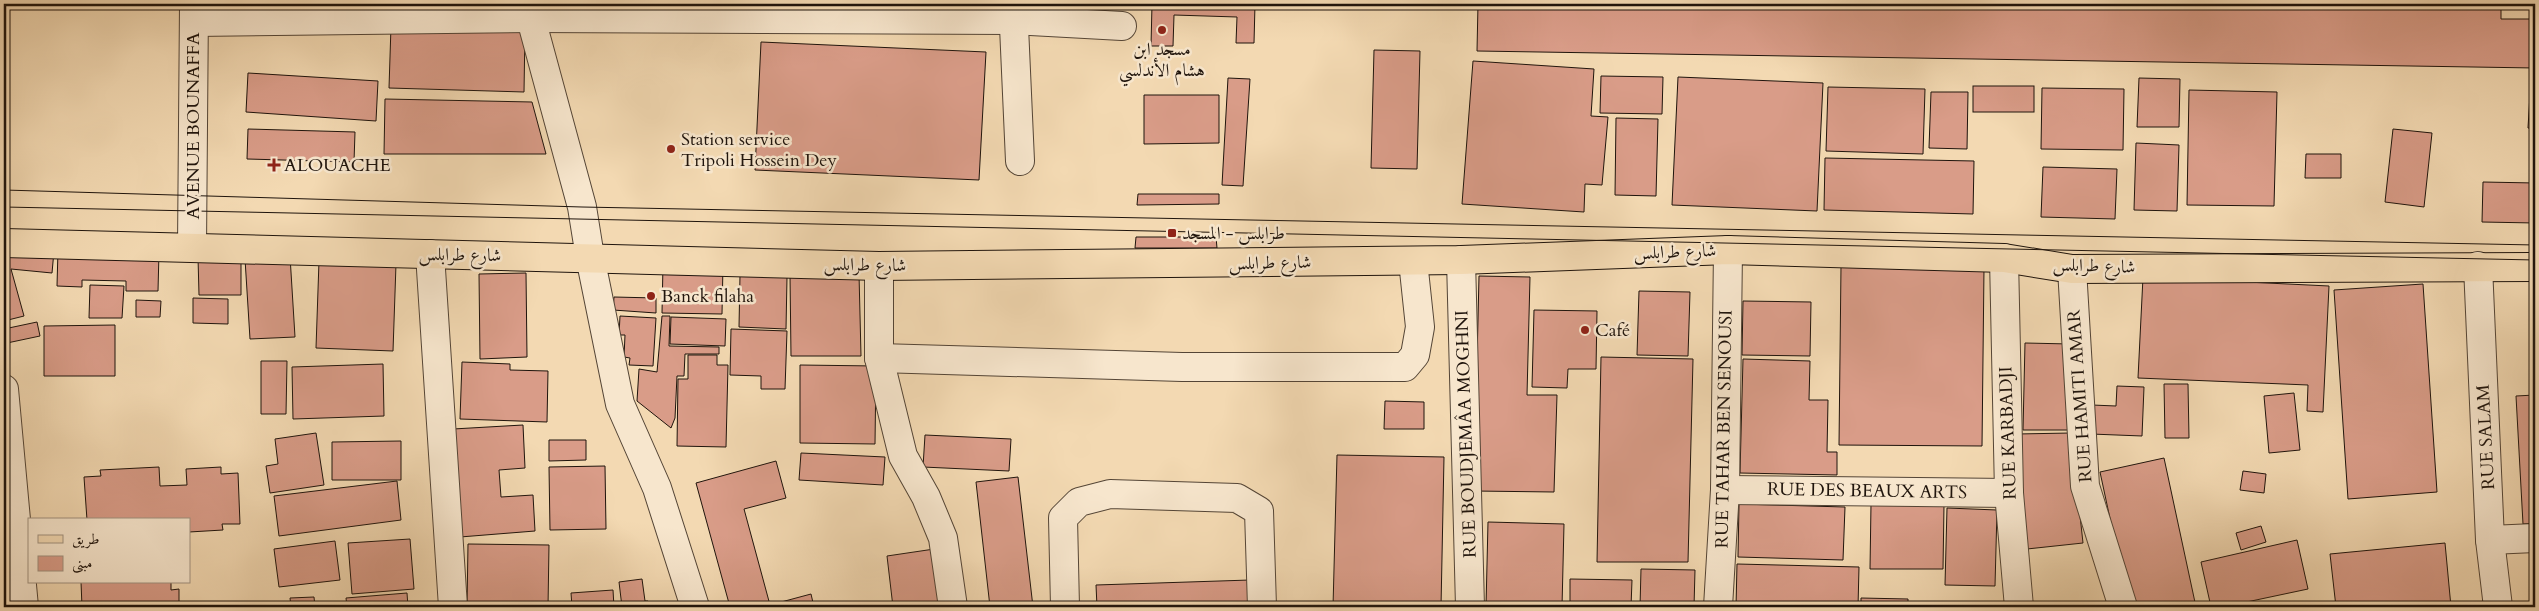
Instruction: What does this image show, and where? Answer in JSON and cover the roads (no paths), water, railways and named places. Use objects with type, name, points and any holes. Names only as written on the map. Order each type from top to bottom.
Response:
[{"type":"main road","name":"شارع طرابلس","points":[[4,243],[879,266],[1412,261],[1728,250],[2004,258],[2072,269],[2535,267]]},
{"type":"street","points":[[529,11],[582,207],[590,257],[620,404],[656,488],[695,607]]},
{"type":"street","points":[[194,13],[529,11],[1014,12],[1122,26]]},
{"type":"street","points":[[1014,12],[1020,161]]},
{"type":"street","name":"AVENUE BOUNAFFA","points":[[192,248],[194,13]]},
{"type":"street","name":"RUE TAHAR BEN SENOUSI","points":[[1718,607],[1725,490],[1728,250]]},
{"type":"street","points":[[430,254],[453,607]]},
{"type":"street","name":"RUE KARBADJI","points":[[2004,258],[2009,493],[2018,607]]},
{"type":"street","name":"RUE BOUDJEMÂA MOGHNI","points":[[1461,260],[1470,607]]},
{"type":"street","points":[[879,358],[1182,368],[1405,367],[1415,355],[1420,327],[1412,261]]},
{"type":"street","points":[[879,266],[879,358],[903,456],[926,498],[943,538],[953,607]]},
{"type":"street","name":"RUE SALAM","points":[[2478,266],[2490,540],[2498,607]]},
{"type":"street","name":"RUE HAMITI AMAR","points":[[2072,269],[2085,486],[2123,607]]},
{"type":"street","points":[[4,389],[24,607]]},
{"type":"street","name":"RUE DES BEAUX ARTS","points":[[1725,490],[2009,493]]},
{"type":"street","points":[[1066,607],[1063,518],[1079,502],[1110,494],[1237,498],[1259,511],[1262,607]]},
{"type":"street","points":[[2490,540],[2535,538]]},
{"type":"tram line","points":[[4,190],[582,207],[2535,245]]},
{"type":"tram line","points":[[4,207],[2535,260]]},
{"type":"place","name":"مسجد ابن هشام الأندلسي","points":[[1162,30]]},
{"type":"place","name":"Station service Tripoli Hossein Dey","points":[[671,149]]},
{"type":"place","name":"ALOUACHE","points":[[274,165]]},
{"type":"place","name":"طرابلس - المسجد","points":[[1172,233]]},
{"type":"place","name":"Banck filaha","points":[[651,296]]},
{"type":"place","name":"Café","points":[[1585,330]]}]
